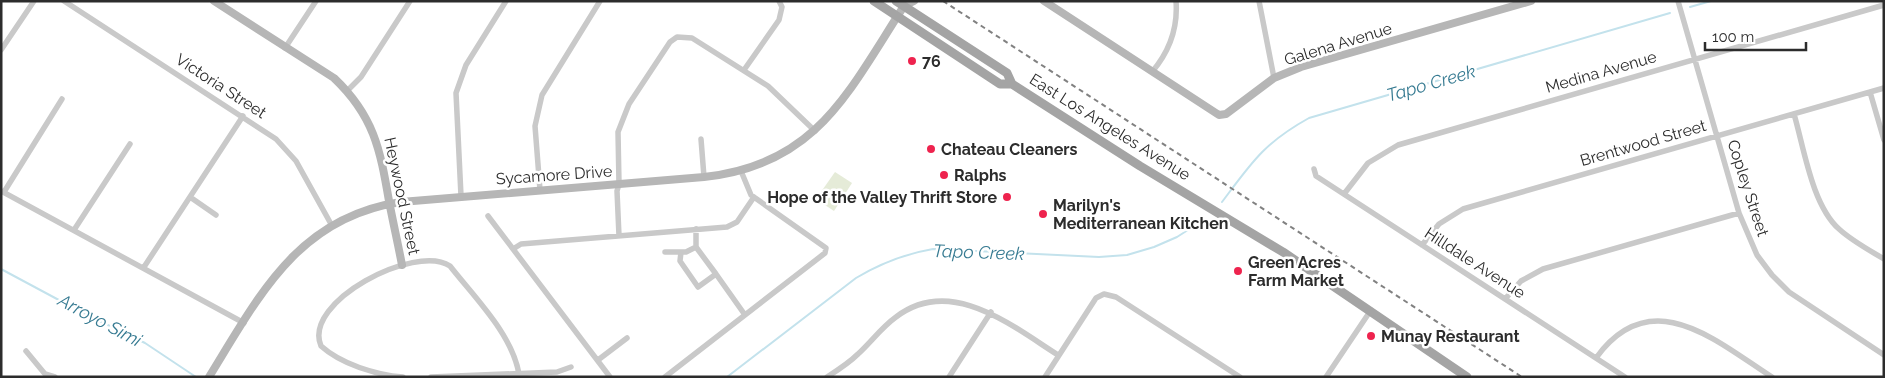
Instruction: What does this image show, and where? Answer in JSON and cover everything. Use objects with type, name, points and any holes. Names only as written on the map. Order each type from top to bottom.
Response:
[{"type":"main road","name":"East Los Angeles Avenue","points":[[874,1],[1000,84],[1012,84],[1140,166],[1236,222],[1371,310],[1467,377]]},
{"type":"main road","name":"East Los Angeles Avenue","points":[[901,3],[1007,73],[1012,84]]},
{"type":"street","points":[[1,50],[34,1]]},
{"type":"street","name":"Victoria Street","points":[[64,1],[276,139],[290,152],[332,224]]},
{"type":"street","points":[[285,48],[316,1]]},
{"type":"street","points":[[347,91],[361,76],[410,1]]},
{"type":"street","points":[[460,196],[456,93],[466,64],[506,1]]},
{"type":"street","points":[[540,190],[536,126],[542,95],[600,1]]},
{"type":"street","points":[[744,70],[779,20],[782,8],[779,1]]},
{"type":"street","points":[[901,3],[914,1]]},
{"type":"street","name":"Galena Avenue","points":[[1044,1],[1219,115],[1226,114],[1274,78],[1302,67],[1530,1]]},
{"type":"street","points":[[1152,72],[1172,38],[1176,23],[1176,1]]},
{"type":"street","points":[[1259,1],[1274,78]]},
{"type":"street","name":"Copley Street","points":[[1678,1],[1739,213],[1757,255],[1777,281],[1804,304],[1884,355]]},
{"type":"street","name":"Heywood Street","points":[[218,2],[285,48],[334,78],[347,91],[364,114],[377,139],[402,265]]},
{"type":"street","name":"Sycamore Drive","points":[[209,377],[284,264],[303,245],[332,224],[364,209],[389,203],[460,196],[704,177],[741,171],[780,156],[815,131],[843,100],[897,17],[901,3]]},
{"type":"street","name":"Medina Avenue","points":[[1344,194],[1368,163],[1398,145],[1884,5]]},
{"type":"street","points":[[619,236],[617,190],[619,184],[616,144],[621,120],[629,104],[672,39],[682,36],[692,38],[744,70],[773,90],[815,131]]},
{"type":"street","name":"Brentwood Street","points":[[1422,245],[1439,224],[1463,209],[1884,88]]},
{"type":"street","points":[[1870,92],[1884,140]]},
{"type":"street","points":[[62,99],[3,192],[244,323]]},
{"type":"street","points":[[1794,114],[1819,201],[1827,216],[1849,237],[1884,259]]},
{"type":"street","points":[[144,268],[243,116]]},
{"type":"street","points":[[701,139],[704,177]]},
{"type":"street","points":[[74,230],[130,144]]},
{"type":"street","name":"Hilldale Avenue","points":[[1314,169],[1316,176],[1625,377]]},
{"type":"street","points":[[665,377],[825,253],[826,248],[754,197],[741,171]]},
{"type":"street","points":[[190,197],[216,215]]},
{"type":"street","points":[[513,250],[521,244],[696,230],[733,224],[754,197]]},
{"type":"street","points":[[1504,298],[1521,281],[1543,269],[1739,213]]},
{"type":"street","points":[[488,216],[610,377]]},
{"type":"street","points":[[696,230],[696,246],[745,314]]},
{"type":"street","points":[[665,252],[681,252],[696,246]]},
{"type":"street","points":[[681,252],[680,261],[698,287],[716,274]]},
{"type":"street","points":[[403,377],[361,367],[322,348],[319,341],[320,331],[326,316],[338,301],[368,278],[402,265],[439,261],[450,266],[509,342],[516,358],[519,374]]},
{"type":"street","points":[[1045,377],[1096,298],[1104,294],[1112,295],[1240,377]]},
{"type":"street","points":[[827,377],[850,362],[888,323],[909,309],[929,303],[951,302],[972,305],[991,312],[1058,356]]},
{"type":"street","points":[[1326,377],[1371,310]]},
{"type":"street","points":[[949,377],[991,312]]},
{"type":"street","points":[[1596,358],[1612,339],[1624,331],[1650,322],[1671,322],[1690,326],[1704,333],[1772,377]]},
{"type":"street","points":[[598,360],[627,338]]},
{"type":"street","points":[[26,352],[45,374],[55,377]]},
{"type":"street","points":[[431,377],[557,372],[571,367]]},
{"type":"green space","points":[[835,172],[852,183],[834,211],[816,199]]},
{"type":"waterway","name":"Tapo Creek","points":[[1690,7],[1711,1]]},
{"type":"waterway","name":"Tapo Creek","points":[[1222,202],[1260,154],[1281,136],[1309,118],[1670,13]]},
{"type":"waterway","name":"Tapo Creek","points":[[727,377],[856,278],[902,256],[933,249],[1099,257],[1127,255],[1154,247],[1177,237],[1202,221]]},
{"type":"waterway","name":"Arroyo Simi","points":[[1,269],[85,314],[145,343],[196,377]]},
{"type":"railway","points":[[943,1],[1522,377]]},
{"type":"place","name":"76","points":[[912,61]]},
{"type":"place","name":"Chateau Cleaners","points":[[931,149]]},
{"type":"place","name":"Ralphs","points":[[944,175]]},
{"type":"place","name":"Hope of the Valley Thrift Store","points":[[1007,197]]},
{"type":"place","name":"Marilyn's Mediterranean Kitchen","points":[[1043,214]]},
{"type":"place","name":"Green Acres Farm Market","points":[[1238,271]]},
{"type":"place","name":"Munay Restaurant","points":[[1371,336]]}]
